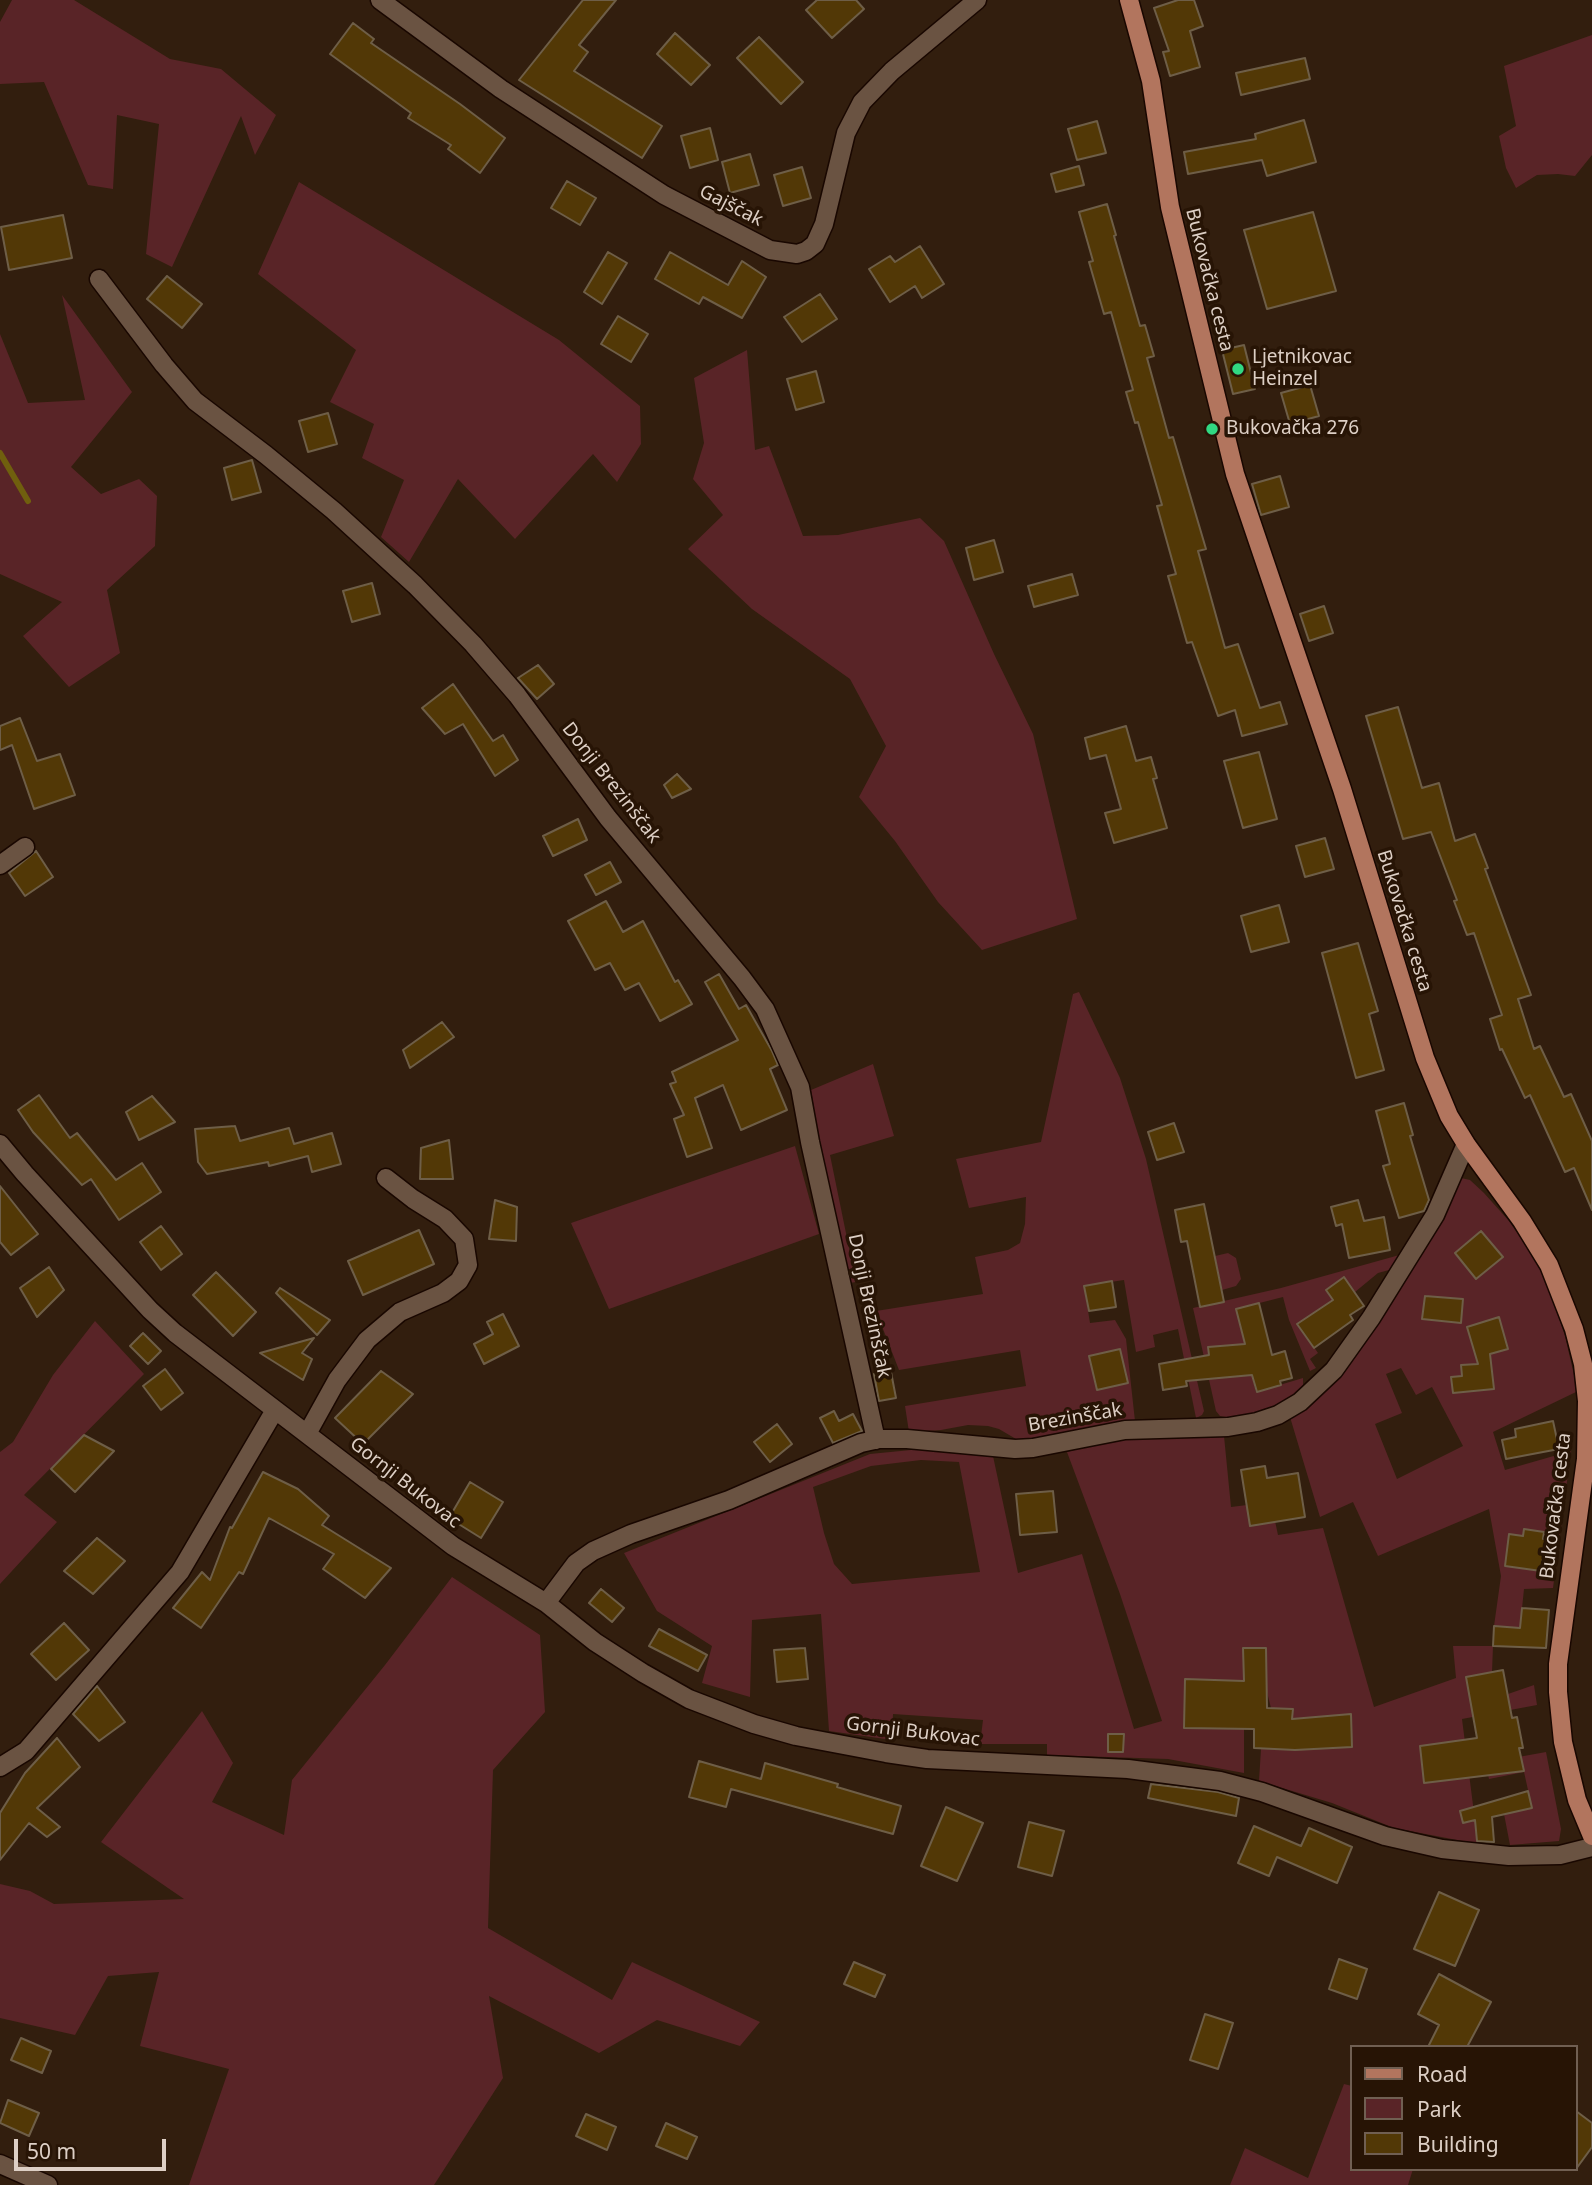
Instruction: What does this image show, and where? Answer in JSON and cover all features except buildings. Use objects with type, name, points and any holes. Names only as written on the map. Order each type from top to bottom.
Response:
[{"type":"main road","name":"Bukovačka cesta","points":[[1129,0],[1150,81],[1170,207],[1235,474],[1342,789],[1425,1058],[1450,1116],[1466,1144],[1522,1221],[1549,1265],[1574,1329],[1583,1364],[1587,1401],[1586,1459],[1561,1639],[1558,1692],[1563,1742],[1577,1800],[1592,1836]]},
{"type":"street","name":"Gajščak","points":[[380,0],[501,89],[664,195],[770,250],[782,254],[797,254],[815,244],[824,225],[846,133],[862,102],[892,71],[977,0]]},
{"type":"street","name":"Donji Brezinščak","points":[[99,279],[195,401],[334,511],[415,585],[474,644],[517,695],[608,818],[765,1009],[800,1087],[876,1440]]},
{"type":"street","points":[[0,865],[24,846]]},
{"type":"street","name":"Gornji Bukovac","points":[[0,1144],[150,1310],[175,1333],[453,1546],[546,1603],[594,1642],[689,1699],[754,1724],[849,1747],[927,1759],[1128,1769],[1208,1779],[1262,1792],[1385,1836],[1442,1849],[1509,1856],[1560,1855],[1592,1847]]},
{"type":"street","name":"Brezinščak","points":[[546,1603],[576,1563],[593,1551],[631,1534],[729,1500],[861,1443],[907,1439],[1015,1449],[1033,1448],[1125,1430],[1228,1427],[1278,1415],[1300,1402],[1334,1370],[1371,1318],[1436,1215],[1466,1144]]},
{"type":"street","points":[[307,1434],[337,1380],[367,1340],[400,1312],[443,1293],[458,1281],[468,1265],[464,1239],[445,1219],[386,1178]]},
{"type":"street","points":[[0,1767],[26,1751],[180,1572],[275,1410]]},
{"type":"street","points":[[0,2164],[48,2185]]},
{"type":"green space","points":[[12,0],[74,0],[170,59],[221,69],[276,115],[255,155],[241,116],[172,267],[146,254],[159,124],[117,115],[113,189],[88,185],[44,82],[0,84],[0,22]]},
{"type":"green space","points":[[1592,35],[1592,155],[1575,176],[1537,175],[1516,188],[1506,168],[1499,136],[1516,126],[1504,66]]},
{"type":"green space","points":[[299,182],[559,340],[640,406],[641,444],[617,482],[593,454],[515,539],[458,479],[409,562],[381,537],[404,480],[362,458],[374,424],[330,402],[356,350],[258,274]]},
{"type":"green space","points":[[62,295],[132,392],[71,467],[101,494],[139,479],[157,496],[155,546],[107,590],[120,653],[69,687],[23,636],[62,602],[0,574],[0,334],[28,403],[85,400]]},
{"type":"green space","points":[[747,350],[755,450],[769,446],[803,536],[838,535],[920,518],[944,541],[1033,734],[1077,919],[982,950],[938,902],[895,841],[859,797],[886,746],[850,679],[752,609],[688,549],[723,515],[693,479],[704,443],[694,378]]},
{"type":"green space","points":[[1079,992],[1120,1078],[1146,1159],[1204,1411],[1196,1418],[1178,1329],[1153,1335],[1155,1347],[1136,1352],[1124,1280],[1084,1286],[1090,1323],[1115,1320],[1126,1339],[1135,1421],[1026,1439],[1016,1439],[988,1426],[968,1425],[909,1432],[905,1406],[1026,1386],[1020,1350],[899,1370],[876,1311],[983,1294],[975,1257],[1008,1250],[1020,1243],[1025,1224],[1026,1197],[969,1208],[956,1159],[1041,1142],[1073,994]]},
{"type":"green space","points":[[873,1064],[894,1136],[830,1155],[856,1282],[849,1283],[811,1090]]},
{"type":"green space","points":[[795,1146],[819,1234],[609,1309],[571,1223]]},
{"type":"green space","points":[[1461,1178],[1470,1180],[1509,1221],[1533,1256],[1547,1283],[1565,1336],[1576,1392],[1493,1432],[1505,1470],[1571,1451],[1553,1588],[1524,1589],[1520,1628],[1494,1626],[1501,1576],[1489,1509],[1378,1556],[1353,1502],[1320,1517],[1290,1417],[1336,1379],[1389,1304]],"holes":[[[1401,1368],[1416,1395],[1432,1387],[1463,1446],[1397,1479],[1375,1424],[1402,1413],[1386,1374]]]},
{"type":"green space","points":[[1228,1253],[1236,1258],[1241,1279],[1236,1286],[1222,1290],[1215,1256]]},
{"type":"green space","points":[[1403,1254],[1389,1270],[1378,1273],[1355,1292],[1326,1290],[1333,1300],[1298,1324],[1318,1353],[1310,1359],[1316,1368],[1310,1371],[1289,1320],[1283,1297],[1236,1309],[1243,1337],[1266,1332],[1247,1356],[1256,1392],[1303,1378],[1303,1385],[1301,1391],[1284,1403],[1266,1411],[1232,1418],[1220,1416],[1216,1411],[1193,1308],[1281,1288]]},
{"type":"green space","points":[[95,1321],[144,1374],[24,1495],[57,1522],[0,1584],[0,1452],[13,1442],[53,1375]]},
{"type":"green space","points":[[1224,1436],[1231,1507],[1247,1505],[1275,1521],[1278,1535],[1323,1528],[1374,1707],[1456,1678],[1453,1646],[1493,1646],[1492,1672],[1472,1706],[1508,1699],[1508,1694],[1534,1685],[1537,1705],[1462,1719],[1478,1844],[1394,1828],[1332,1803],[1259,1781],[1261,1749],[1291,1749],[1293,1709],[1271,1708],[1267,1692],[1266,1648],[1244,1648],[1244,1773],[1168,1759],[1047,1755],[1047,1744],[980,1744],[983,1720],[893,1714],[892,1740],[829,1731],[821,1614],[752,1620],[750,1697],[702,1683],[712,1646],[657,1611],[624,1553],[870,1454],[921,1449],[993,1456],[1018,1573],[1082,1554],[1134,1729],[1162,1721],[1120,1594],[1067,1452],[1121,1437]],"holes":[[[921,1460],[959,1462],[980,1572],[852,1584],[834,1564],[813,1487],[871,1466]]]},
{"type":"green space","points":[[452,1577],[540,1635],[545,1712],[493,1770],[488,1928],[612,2000],[632,1962],[760,2022],[740,2046],[657,2020],[599,2053],[489,1996],[503,2078],[434,2185],[189,2185],[229,2069],[140,2046],[159,1972],[108,1976],[75,2035],[0,2018],[0,1884],[30,1891],[54,1904],[184,1899],[101,1842],[202,1711],[233,1763],[212,1802],[284,1835],[292,1780]]},
{"type":"green space","points":[[1546,1752],[1561,1829],[1559,1841],[1510,1845],[1504,1814],[1532,1808],[1524,1772],[1489,1779],[1485,1763]]},
{"type":"green space","points":[[1344,2084],[1350,2086],[1350,2171],[1412,2171],[1408,2185],[1230,2185],[1245,2148],[1308,2178]]},
{"type":"waterway","points":[[0,453],[28,501]]},
{"type":"place","name":"Ljetnikovac Heinzel","points":[[1238,369]]},
{"type":"place","name":"Bukovačka 276","points":[[1212,429]]}]
